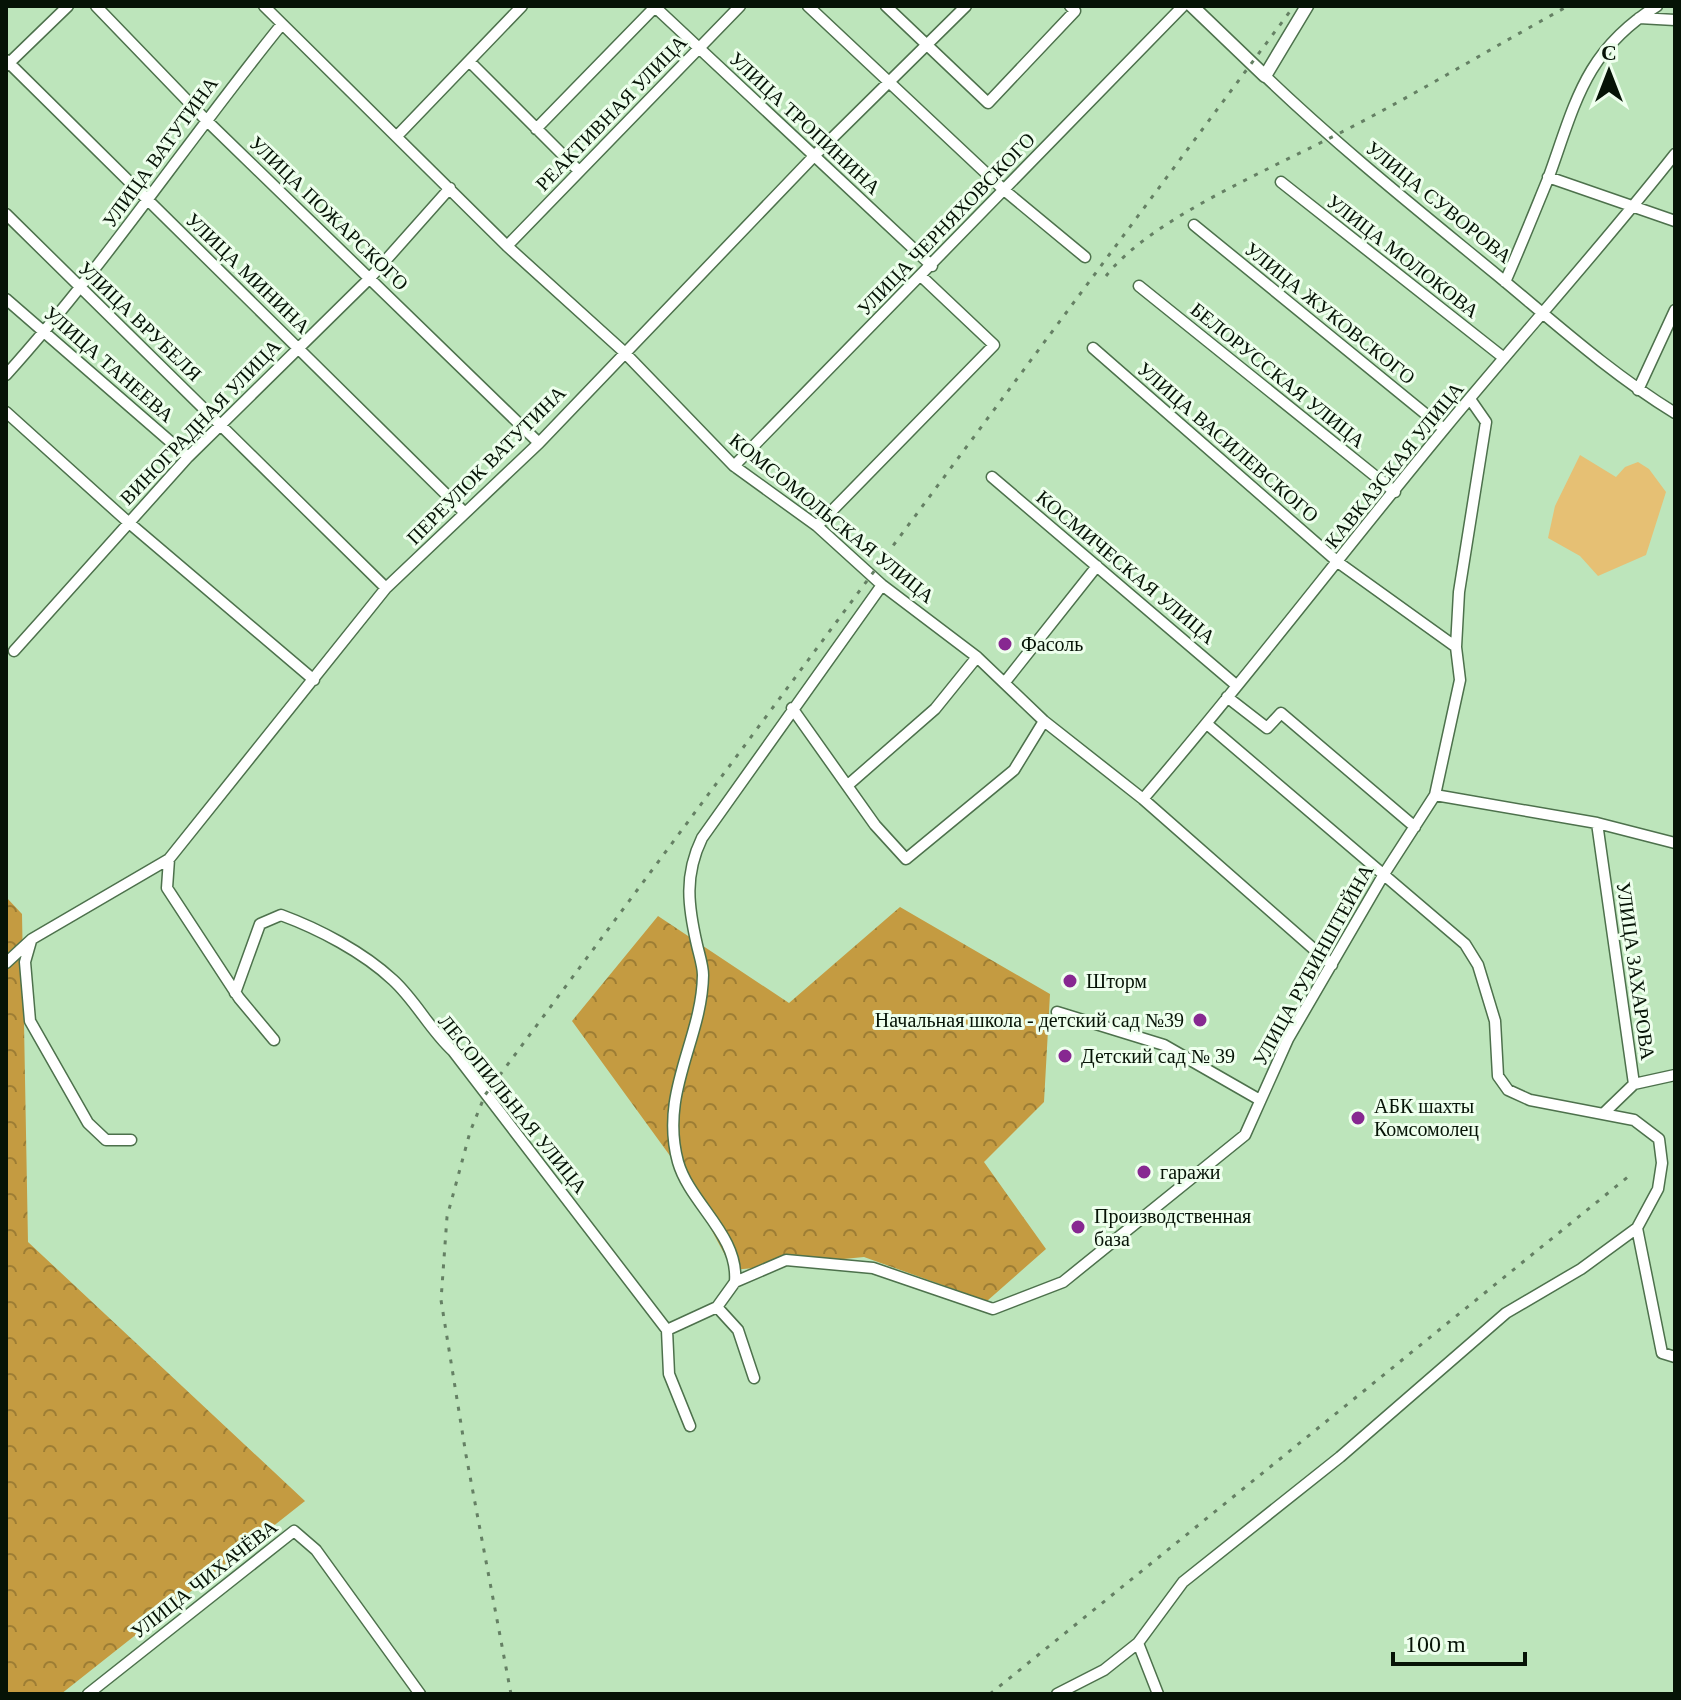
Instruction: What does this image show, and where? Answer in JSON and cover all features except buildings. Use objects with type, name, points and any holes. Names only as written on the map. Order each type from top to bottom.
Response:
[{"type":"main road","name":"УЛИЦА СУВОРОВА","points":[[1192,6],[1265,76]]},
{"type":"main road","points":[[1265,76],[1307,6]]},
{"type":"street","points":[[7,63],[68,6]]},
{"type":"street","name":"УЛИЦА ПОЖАРСКОГО","points":[[96,6],[205,119],[539,443]]},
{"type":"street","name":"КОМСОМОЛЬСКАЯ УЛИЦА","points":[[264,6],[507,246],[623,351],[734,466],[817,526],[882,585],[977,657],[1044,721],[1143,799],[1332,965]]},
{"type":"street","points":[[397,136],[522,6]]},
{"type":"street","points":[[536,129],[655,6]]},
{"type":"street","name":"УЛИЦА ТРОПИНИНА","points":[[655,6],[932,266]]},
{"type":"street","name":"РЕАКТИВНАЯ УЛИЦА","points":[[507,246],[740,6]]},
{"type":"street","points":[[808,6],[1004,190],[1085,257]]},
{"type":"street","points":[[886,6],[988,103],[1075,11],[1070,6]]},
{"type":"street","name":"ПЕРЕУЛОК ВАТУТИНА","points":[[6,963],[32,939],[169,859],[386,588],[539,443],[623,351],[966,6]]},
{"type":"street","name":"УЛИЦА ЧЕРНЯХОВСКОГО","points":[[734,466],[922,277],[1183,6]]},
{"type":"street","points":[[1505,282],[1548,177],[1575,98],[1608,44],[1637,18],[1657,6]]},
{"type":"street","points":[[1637,18],[1675,20]]},
{"type":"street","name":"УЛИЦА ВАТУТИНА","points":[[6,375],[81,288],[148,201],[205,119],[282,24]]},
{"type":"street","points":[[470,62],[579,171]]},
{"type":"street","name":"УЛИЦА МИНИНА","points":[[7,63],[465,513]]},
{"type":"street","name":"УЛИЦА СУВОРОВА","points":[[1265,76],[1330,139],[1541,314],[1638,390],[1675,413]]},
{"type":"street","name":"КАВКАЗСКАЯ УЛИЦА","points":[[1143,799],[1339,563],[1444,429],[1675,154]]},
{"type":"street","points":[[1548,177],[1675,221]]},
{"type":"street","name":"УЛИЦА МОЛОКОВА","points":[[1281,182],[1504,358]]},
{"type":"street","name":"ВИНОГРАДНАЯ УЛИЦА","points":[[14,651],[188,457],[297,346],[370,278],[450,188]]},
{"type":"street","name":"УЛИЦА ВРУБЕЛЯ","points":[[6,214],[386,588]]},
{"type":"street","name":"УЛИЦА ЖУКОВСКОГО","points":[[1194,225],[1444,429]]},
{"type":"street","points":[[817,526],[994,345],[922,277]]},
{"type":"street","name":"БЕЛОРУССКАЯ УЛИЦА","points":[[1139,286],[1395,492]]},
{"type":"street","name":"УЛИЦА ТАНЕЕВА","points":[[6,299],[188,457]]},
{"type":"street","points":[[1638,390],[1675,310]]},
{"type":"street","name":"УЛИЦА ВАСИЛЕВСКОГО","points":[[1093,348],[1339,563],[1456,647]]},
{"type":"street","name":"УЛИЦА РУБИНШТЕЙНА","points":[[735,1282],[786,1260],[873,1268],[993,1309],[1063,1282],[1245,1135],[1288,1039],[1384,874],[1435,795],[1460,680],[1456,647],[1459,592],[1486,422],[1470,399]]},
{"type":"street","points":[[6,412],[128,522],[314,680]]},
{"type":"street","name":"КОСМИЧЕСКАЯ УЛИЦА","points":[[992,477],[1236,685]]},
{"type":"street","points":[[1005,682],[1097,566]]},
{"type":"street","points":[[690,1426],[669,1374],[667,1330],[717,1307],[735,1282],[732,1252],[679,1165],[671,1125],[680,1070],[703,974],[687,886],[692,857],[792,708],[882,585]]},
{"type":"street","points":[[848,785],[935,709],[977,657]]},
{"type":"street","points":[[1227,697],[1267,728],[1281,713],[1415,827]]},
{"type":"street","points":[[792,708],[875,825],[906,859],[1014,770],[1044,721]]},
{"type":"street","points":[[1057,1694],[1104,1670],[1138,1643],[1183,1582],[1340,1457],[1506,1313],[1581,1269],[1637,1228],[1658,1189],[1662,1163],[1659,1139],[1634,1120],[1530,1100],[1508,1090],[1498,1076],[1495,1021],[1478,965],[1465,944],[1207,724]]},
{"type":"street","points":[[1435,795],[1597,823],[1675,843]]},
{"type":"street","name":"УЛИЦА ЗАХАРОВА","points":[[1597,823],[1634,1084],[1605,1112]]},
{"type":"street","points":[[169,859],[167,888],[235,993],[274,1040]]},
{"type":"street","name":"ЛЕСОПИЛЬНАЯ УЛИЦА","points":[[235,993],[260,924],[281,915],[308,925],[395,981],[432,1032],[453,1051],[667,1330]]},
{"type":"street","points":[[32,939],[25,962],[30,1021],[88,1123],[106,1140],[131,1140]]},
{"type":"street","points":[[1057,1012],[1164,1045],[1260,1100]]},
{"type":"street","points":[[1634,1084],[1675,1075]]},
{"type":"street","points":[[1637,1228],[1662,1353],[1675,1357]]},
{"type":"street","points":[[717,1307],[738,1330],[754,1378]]},
{"type":"street","name":"УЛИЦА ЧИХАЧЁВА","points":[[88,1694],[294,1531],[316,1550],[420,1694]]},
{"type":"street","points":[[1138,1643],[1158,1694]]},
{"type":"shaded area","points":[[1580,455],[1616,477],[1625,467],[1638,462],[1649,469],[1666,492],[1646,555],[1598,576],[1580,556],[1548,538],[1555,506]]},
{"type":"green space","points":[[6,897],[22,914],[28,1242],[305,1501],[61,1694],[6,1694]]},
{"type":"green space","points":[[900,907],[1050,994],[1044,1102],[984,1162],[1046,1249],[987,1301],[864,1257],[733,1270],[676,1164],[572,1021],[658,916],[789,1003]]},
{"type":"railway","points":[[511,1694],[466,1455],[441,1300],[447,1217],[470,1132],[485,1095],[1294,6]]},
{"type":"railway","points":[[1106,276],[1125,256],[1178,217],[1389,107],[1568,6]]},
{"type":"railway","points":[[990,1694],[1629,1176]]},
{"type":"place","name":"Фасоль","points":[[1005,644]]},
{"type":"place","name":"Шторм","points":[[1070,981]]},
{"type":"place","name":"Начальная школа - детский сад №39","points":[[1200,1020]]},
{"type":"place","name":"Детский сад № 39","points":[[1065,1056]]},
{"type":"place","name":"АБК шахты Комсомолец","points":[[1358,1118]]},
{"type":"place","name":"гаражи","points":[[1144,1172]]},
{"type":"place","name":"Производственная база","points":[[1078,1227]]}]
